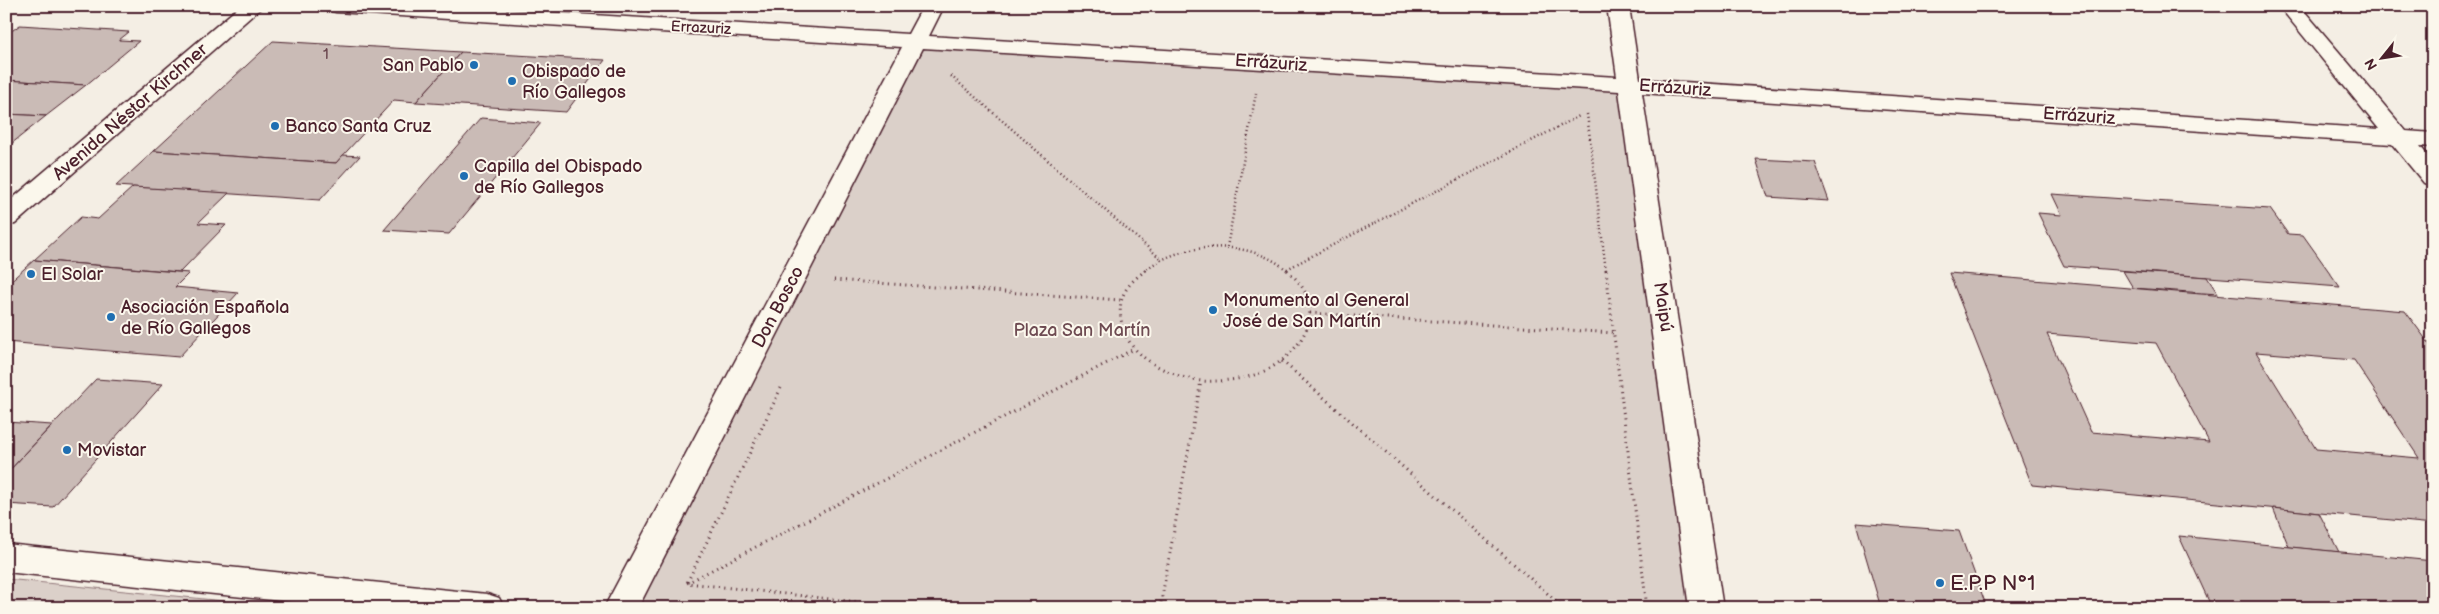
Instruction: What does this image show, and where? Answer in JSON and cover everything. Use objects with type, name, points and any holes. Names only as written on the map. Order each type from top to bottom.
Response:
[{"type":"street","name":"Avenida Néstor Kirchner","points":[[6,218],[253,6]]},
{"type":"street","name":"Errazuriz","points":[[336,6],[917,41]]},
{"type":"street","name":"Don Bosco","points":[[621,608],[934,6]]},
{"type":"street","name":"Maipú","points":[[1618,6],[1706,608]]},
{"type":"street","points":[[2289,6],[2433,178]]},
{"type":"street","name":"Errázuriz","points":[[917,41],[1631,85],[2433,140]]},
{"type":"street","points":[[6,558],[487,608]]},
{"type":"path","points":[[917,41],[938,65],[1160,258]]},
{"type":"path","points":[[1227,247],[1257,88]]},
{"type":"path","points":[[1577,112],[1586,112]]},
{"type":"path","points":[[1287,269],[1586,112]]},
{"type":"path","points":[[1586,112],[1647,608]]},
{"type":"path","points":[[1227,247],[1249,251],[1269,258],[1287,269],[1299,282],[1307,297],[1310,313],[1307,330],[1298,347],[1282,362],[1258,374],[1232,380],[1202,381],[1174,375],[1159,368],[1132,350],[1122,334],[1118,317],[1120,300],[1128,283],[1142,269],[1160,258],[1181,250],[1227,247]]},
{"type":"path","points":[[829,289],[838,271]]},
{"type":"path","points":[[834,280],[1120,300]]},
{"type":"path","points":[[1310,313],[1614,333]]},
{"type":"path","points":[[687,583],[1132,350]]},
{"type":"path","points":[[1282,362],[1564,608]]},
{"type":"path","points":[[1160,608],[1202,381]]},
{"type":"path","points":[[687,583],[782,387]]},
{"type":"path","points":[[687,583],[911,608]]},
{"type":"green space","name":"Plaza San Martín","points":[[917,41],[1631,85],[1706,608],[621,608]]},
{"type":"green space","points":[[6,579],[293,608],[6,608]]},
{"type":"building","points":[[20,25],[129,32],[119,40],[139,41],[86,85],[6,80],[6,35]]},
{"type":"building","name":"Banco Santa Cruz","points":[[273,41],[461,52],[416,102],[394,100],[336,163],[154,151]]},
{"type":"building","name":"Obispado de Río Gallegos","points":[[461,52],[605,60],[566,112],[416,102]]},
{"type":"building","points":[[6,80],[86,85],[46,116],[6,114]]},
{"type":"building","points":[[6,114],[46,116],[6,148]]},
{"type":"building","name":"Capilla del Obispado de Río Gallegos","points":[[481,118],[541,123],[449,234],[384,230]]},
{"type":"building","points":[[154,151],[336,163],[343,155],[360,156],[320,200],[116,186]]},
{"type":"building","points":[[1756,159],[1815,162],[1829,201],[1768,197]]},
{"type":"building","points":[[133,187],[229,193],[198,223],[226,225],[180,272],[34,260],[81,217],[98,219]]},
{"type":"building","points":[[2052,194],[2270,209],[2288,234],[2303,235],[2340,287],[2064,266],[2038,213],[2062,215]]},
{"type":"building","name":"Asociación Española de Río Gallegos","points":[[34,260],[189,273],[175,287],[238,293],[179,357],[6,342],[6,285]]},
{"type":"building","points":[[2123,271],[2207,277],[2218,294],[2133,288]]},
{"type":"building","points":[[1949,273],[2405,311],[2433,349],[2433,524],[2032,485]],"holes":[[[2047,334],[2156,343],[2209,442],[2091,432]],[[2256,352],[2354,360],[2419,458],[2316,449]]]},
{"type":"building","name":"Movistar","points":[[96,379],[163,384],[53,507],[6,504],[6,474]]},
{"type":"building","points":[[6,422],[52,425],[6,474]]},
{"type":"building","points":[[2273,508],[2319,513],[2339,552],[2289,547]]},
{"type":"building","points":[[1856,523],[1959,531],[1987,608],[1881,608]]},
{"type":"building","points":[[2179,536],[2433,561],[2433,608],[2212,608]]},
{"type":"place","name":"San Pablo","points":[[474,65]]},
{"type":"place","name":"Obispado de Río Gallegos","points":[[512,81]]},
{"type":"place","name":"Banco Santa Cruz","points":[[275,126]]},
{"type":"place","name":"Capilla del Obispado de Río Gallegos","points":[[464,176]]},
{"type":"place","name":"El Solar","points":[[31,274]]},
{"type":"place","name":"Monumento al General José de San Martín","points":[[1213,310]]},
{"type":"place","name":"Asociación Española de Río Gallegos","points":[[111,317]]},
{"type":"place","name":"Movistar","points":[[67,450]]},
{"type":"place","name":"E.P.P N°1","points":[[1940,583]]}]
